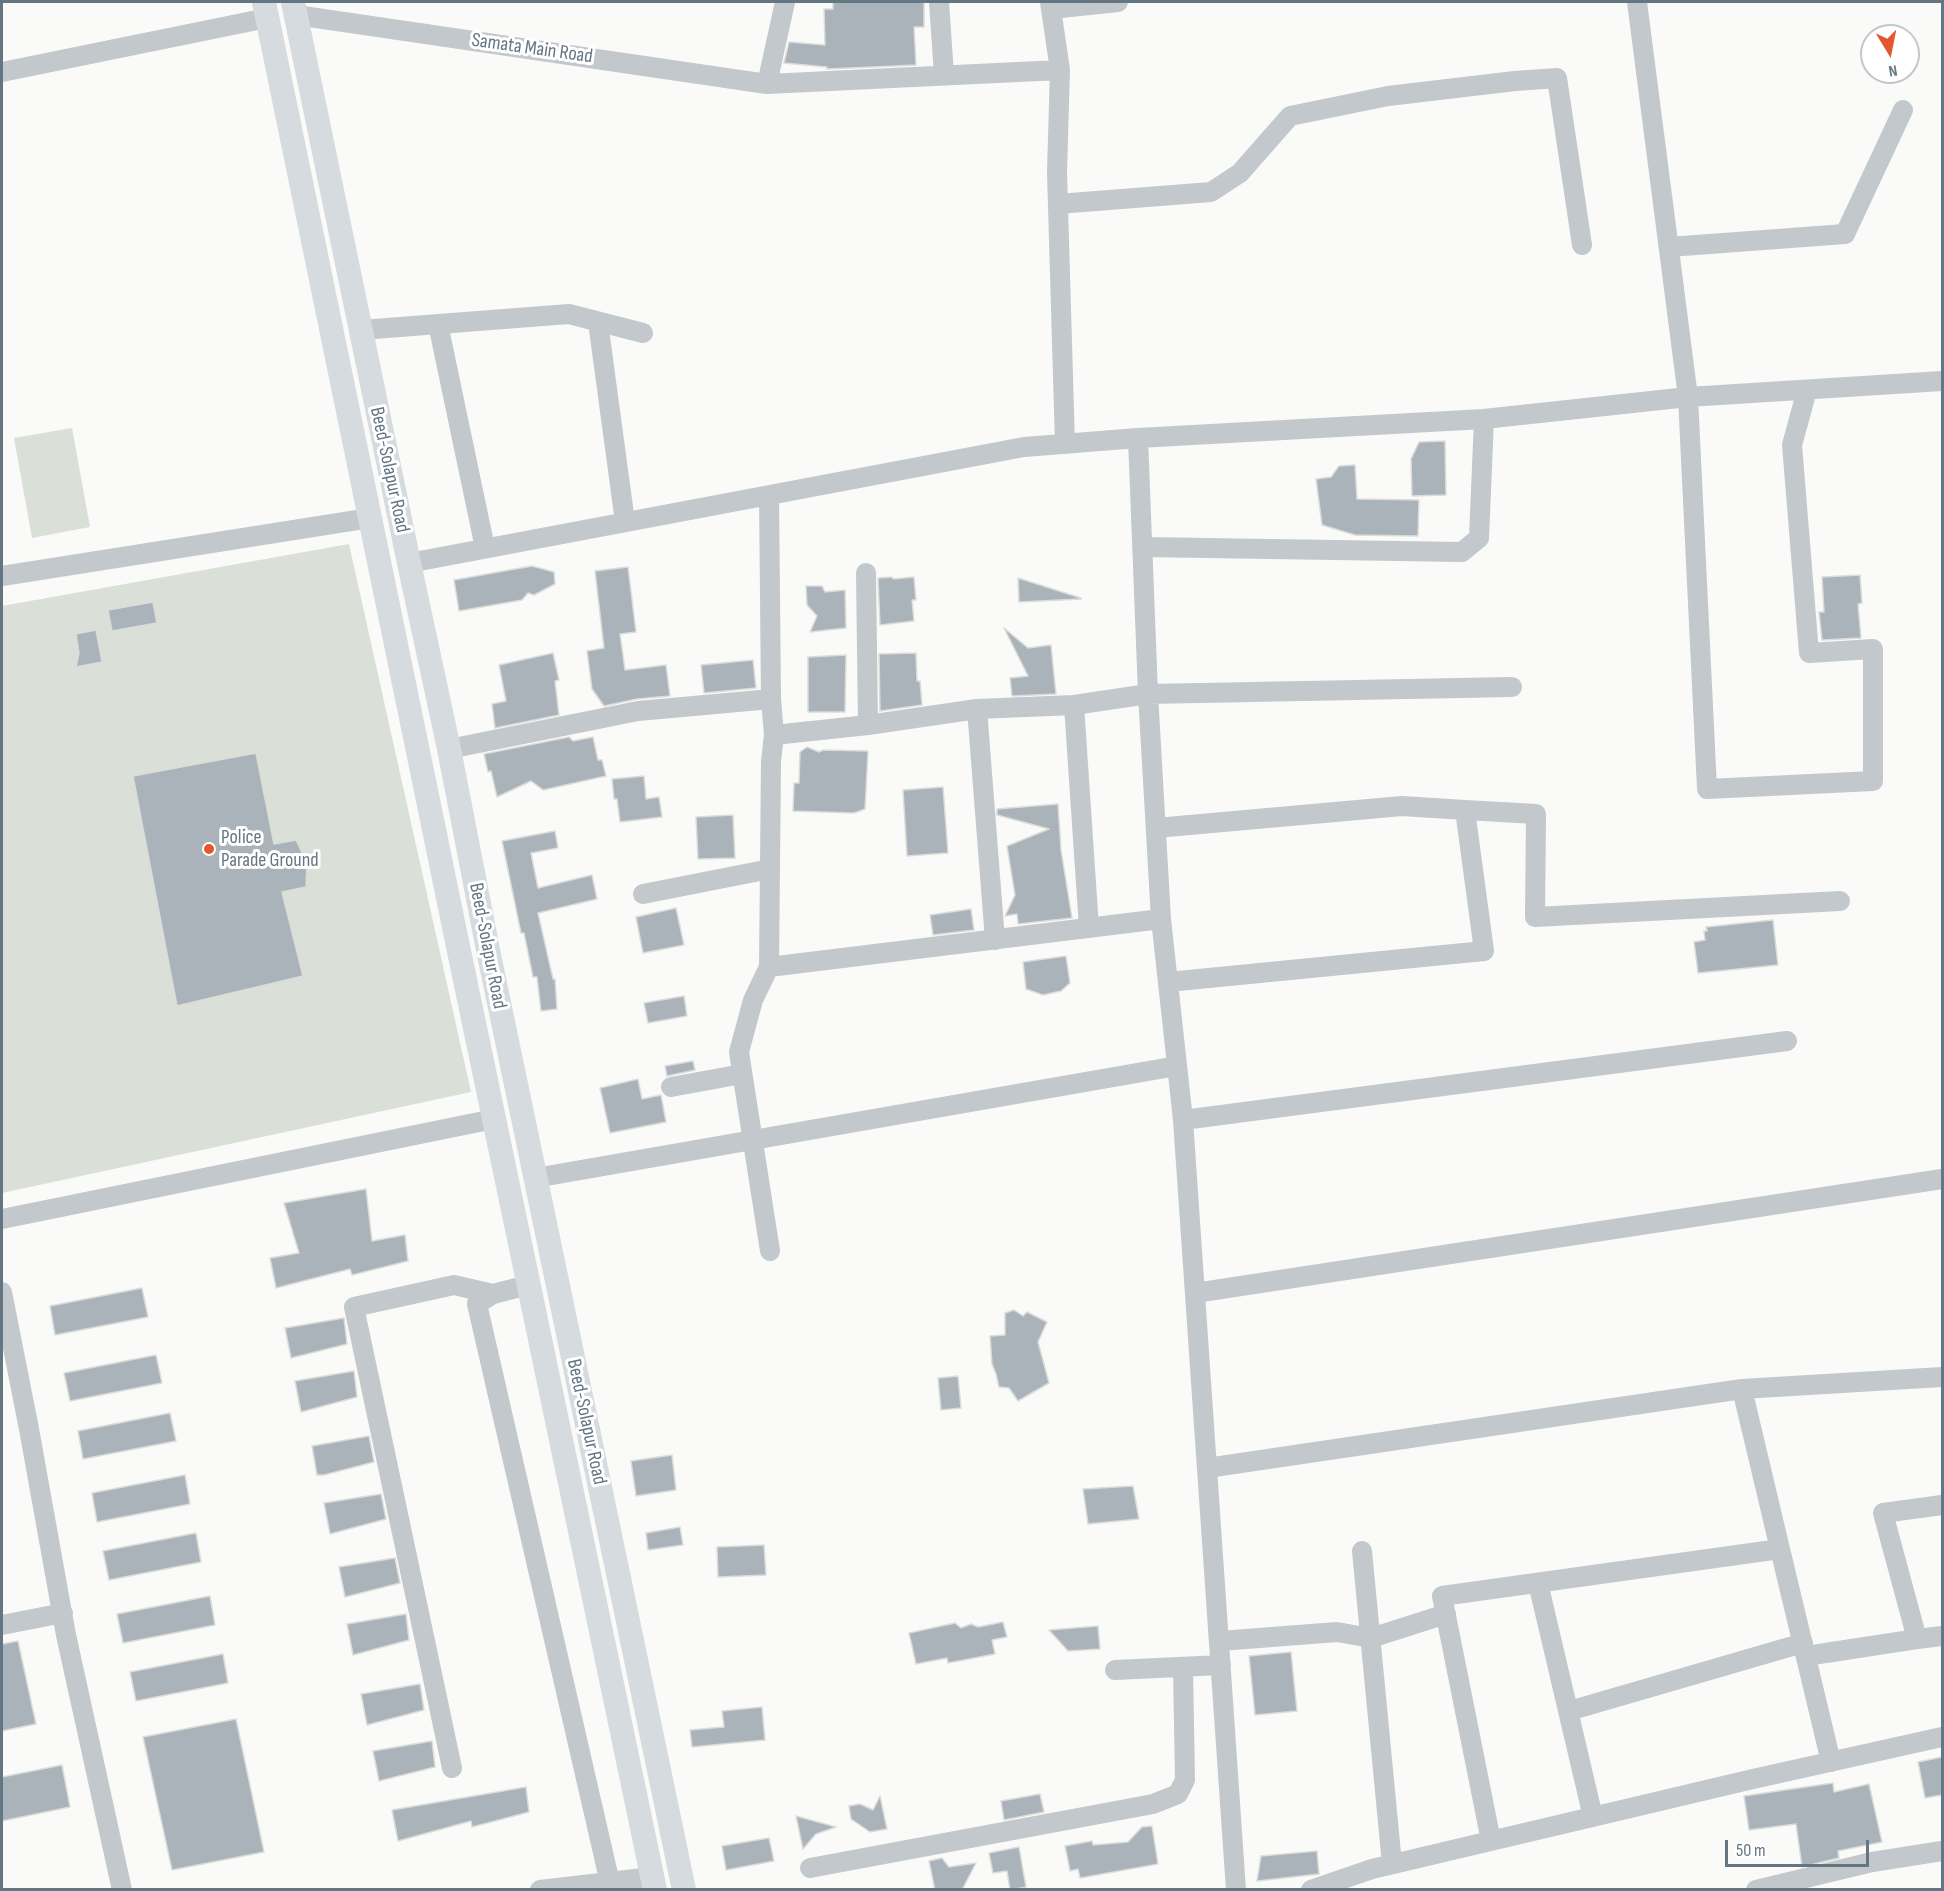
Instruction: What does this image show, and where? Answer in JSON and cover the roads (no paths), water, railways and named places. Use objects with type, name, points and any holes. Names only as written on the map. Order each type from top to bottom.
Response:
[{"type":"main road","name":"Beed-Solapur Road","points":[[295,8],[684,1890]]},
{"type":"main road","name":"Beed-Solapur Road","points":[[265,10],[653,1883]]},
{"type":"street","points":[[767,84],[784,2]]},
{"type":"street","points":[[939,2],[944,75]]},
{"type":"street","points":[[1065,444],[1058,204],[1060,70],[1051,5],[1118,2]]},
{"type":"street","points":[[1637,2],[1688,397],[1707,789],[1873,781],[1873,649],[1809,653],[1792,445],[1807,390]]},
{"type":"street","name":"Samata Main Road","points":[[295,8],[767,84],[1060,70]]},
{"type":"street","points":[[2,72],[265,10]]},
{"type":"street","points":[[1058,204],[1212,192],[1240,173],[1290,116],[1388,96],[1557,78],[1582,245]]},
{"type":"street","points":[[1669,247],[1845,234],[1903,110]]},
{"type":"street","points":[[361,330],[569,314],[643,333]]},
{"type":"street","points":[[598,322],[625,522]]},
{"type":"street","points":[[438,324],[485,548]]},
{"type":"street","points":[[409,563],[1024,447],[1138,438],[1484,419],[1688,397],[1942,381]]},
{"type":"street","points":[[1143,547],[1462,552],[1479,538],[1484,419]]},
{"type":"street","points":[[1138,438],[1148,694],[1161,919],[1183,1120],[1236,1890]]},
{"type":"street","points":[[769,495],[771,699],[774,735],[771,761],[769,967],[753,1000],[739,1052],[770,1251]]},
{"type":"street","points":[[2,576],[370,518]]},
{"type":"street","points":[[866,573],[868,725]]},
{"type":"street","points":[[774,735],[868,725],[977,709],[1074,705],[1148,694],[1512,687]]},
{"type":"street","points":[[449,749],[638,711],[771,699]]},
{"type":"street","points":[[1074,705],[1089,928]]},
{"type":"street","points":[[977,709],[995,940]]},
{"type":"street","points":[[1156,828],[1402,806],[1536,814],[1535,917],[1840,901]]},
{"type":"street","points":[[1168,982],[1484,951],[1465,810]]},
{"type":"street","points":[[643,894],[770,869]]},
{"type":"street","points":[[769,967],[1161,919]]},
{"type":"street","points":[[1183,1120],[1787,1041]]},
{"type":"street","points":[[535,1178],[1177,1066]]},
{"type":"street","points":[[670,1087],[742,1074]]},
{"type":"street","points":[[2,1220],[494,1119]]},
{"type":"street","points":[[1195,1293],[1942,1179]]},
{"type":"street","points":[[452,1768],[354,1307],[454,1285],[493,1294]]},
{"type":"street","points":[[528,1285],[493,1294],[477,1304],[610,1883]]},
{"type":"street","points":[[2,1292],[63,1613],[95,1772],[122,1890]]},
{"type":"street","points":[[1207,1468],[1742,1389],[1942,1377]]},
{"type":"street","points":[[1742,1389],[1831,1762]]},
{"type":"street","points":[[1917,1639],[1883,1513],[1942,1505]]},
{"type":"street","points":[[1491,1841],[1442,1596],[1780,1549]]},
{"type":"street","points":[[1362,1551],[1392,1864]]},
{"type":"street","points":[[1539,1583],[1593,1817]]},
{"type":"street","points":[[2,1624],[63,1613]]},
{"type":"street","points":[[1220,1641],[1337,1632],[1371,1638],[1446,1614]]},
{"type":"street","points":[[1569,1712],[1804,1649],[1942,1636]]},
{"type":"street","points":[[1115,1670],[1221,1665]]},
{"type":"street","points":[[810,1868],[1153,1804],[1178,1794],[1185,1780],[1183,1668]]},
{"type":"street","points":[[1311,1890],[1392,1864],[1942,1737]]},
{"type":"street","points":[[1756,1890],[1872,1862],[1942,1851]]},
{"type":"street","points":[[540,1890],[610,1883],[653,1883]]},
{"type":"place","name":"Police Parade Ground","points":[[209,849]]}]
